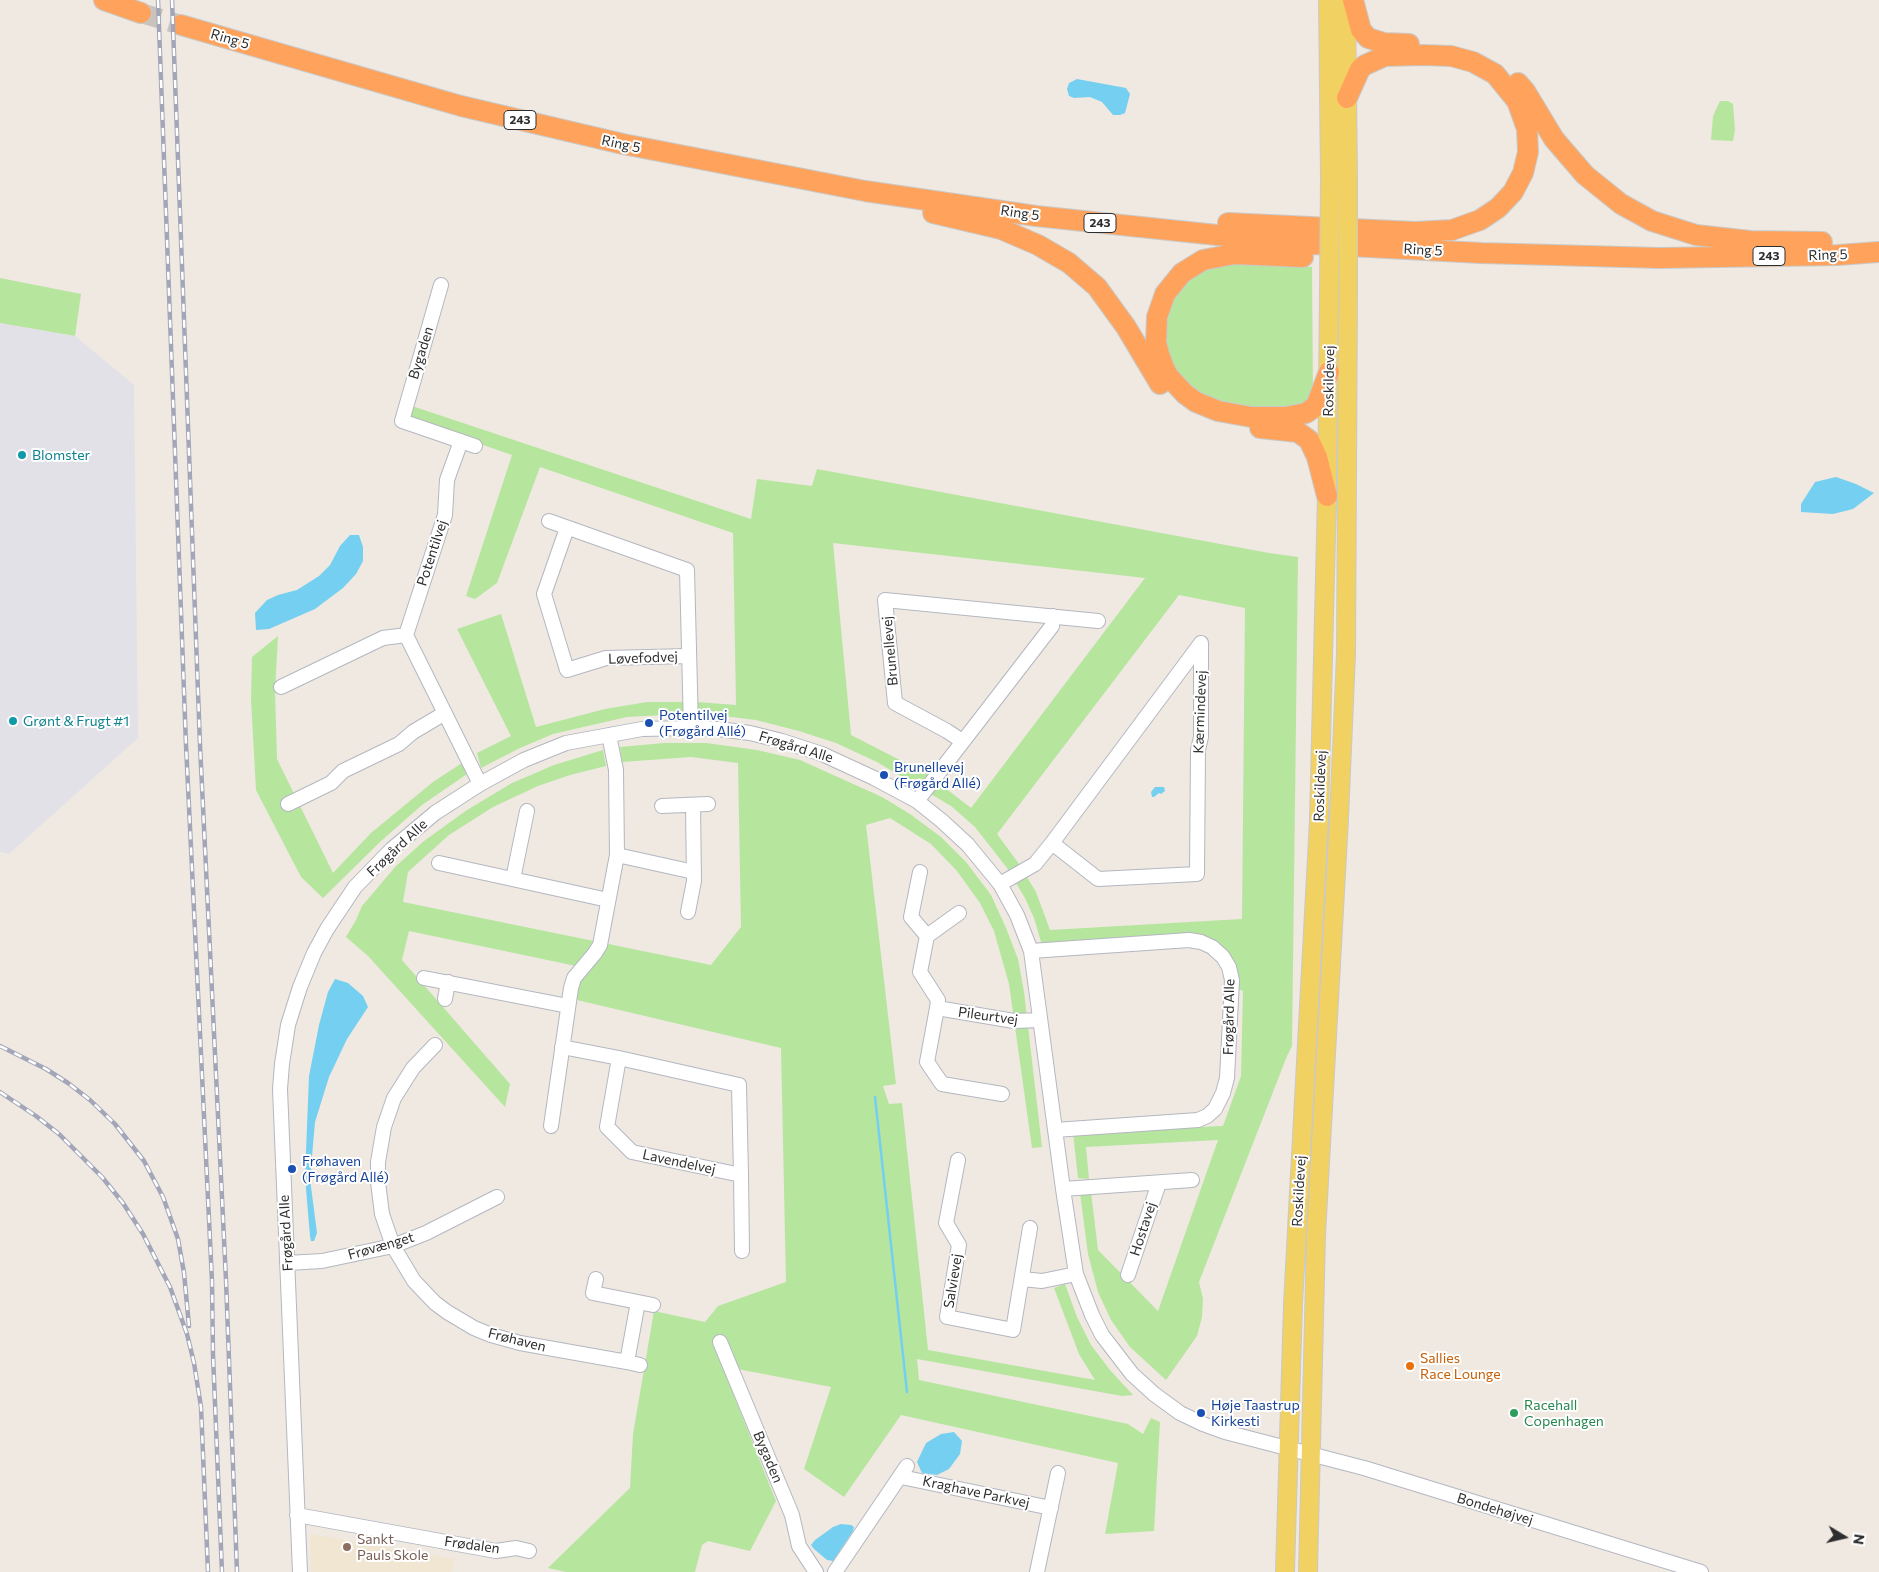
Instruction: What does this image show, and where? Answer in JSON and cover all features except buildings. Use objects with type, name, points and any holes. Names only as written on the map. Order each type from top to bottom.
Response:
[{"type":"highway","points":[[104,0],[141,13]]},
{"type":"highway","points":[[1353,0],[1361,30],[1368,38],[1384,44],[1452,45],[1477,51],[1502,65],[1525,91],[1554,139],[1585,175],[1621,204],[1652,222],[1696,235],[1723,238],[1879,244]]},
{"type":"highway","name":"Ring 5","points":[[181,25],[461,106],[623,144],[865,191],[1036,216],[1293,243],[1481,254],[1660,258],[1879,252]]},
{"type":"highway","points":[[908,198],[968,198],[1164,219],[1289,227],[1415,232],[1452,230],[1480,220],[1498,208],[1513,192],[1523,173],[1528,152],[1527,129],[1517,101],[1495,74],[1473,62],[1451,56],[1423,54],[1385,56],[1360,69],[1348,98]]},
{"type":"highway","points":[[865,191],[912,208],[1001,229],[1038,245],[1069,263],[1097,288],[1126,328],[1160,384],[1180,407],[1200,418],[1228,425],[1298,432],[1309,440],[1317,457],[1327,496]]},
{"type":"highway","points":[[1329,372],[1316,406],[1306,413],[1296,416],[1251,417],[1234,415],[1206,407],[1185,394],[1169,377],[1164,368],[1156,343],[1158,317],[1165,294],[1182,273],[1203,260],[1234,254],[1442,263],[1616,264],[1660,258]]},
{"type":"main road","name":"Roskildevej","points":[[1285,1572],[1295,1258],[1319,820],[1329,372],[1330,178],[1328,0]]},
{"type":"main road","name":"Roskildevej","points":[[1308,1572],[1316,1235],[1346,654],[1348,98],[1346,0]]},
{"type":"street","name":"Bygaden","points":[[441,285],[402,421],[461,441]]},
{"type":"street","points":[[461,441],[475,446]]},
{"type":"street","name":"Potentilvej","points":[[406,635],[445,515],[447,480],[461,441]]},
{"type":"street","name":"Løvefodvej","points":[[548,521],[687,570],[691,728]]},
{"type":"street","name":"Løvefodvej","points":[[567,528],[544,594],[566,670],[606,658],[689,656]]},
{"type":"street","name":"Brunellevej","points":[[962,742],[947,731],[895,703],[885,600],[1098,621]]},
{"type":"street","points":[[917,802],[1052,626],[1053,616]]},
{"type":"street","points":[[281,687],[292,675],[382,638],[406,635],[480,784]]},
{"type":"street","name":"Kærmindevej","points":[[1000,884],[1035,864],[1052,844],[1201,643],[1201,737],[1198,750],[1197,874],[1098,879],[1052,844]]},
{"type":"street","points":[[294,796],[331,783],[343,771],[400,744],[413,732],[445,713]]},
{"type":"street","name":"Frøgård Alle","points":[[300,1572],[280,1089],[288,1025],[314,953],[355,888],[392,849],[435,813],[480,784],[524,760],[566,743],[642,729],[718,728],[750,733],[810,749],[850,766],[917,802],[968,845],[1000,884],[1017,915],[1031,951],[1062,1189],[1076,1274],[1102,1335],[1132,1374],[1154,1394],[1180,1413],[1203,1424],[1288,1448]]},
{"type":"street","points":[[551,1126],[570,988],[574,978],[600,945],[617,855],[616,770],[609,735]]},
{"type":"street","points":[[662,806],[708,804]]},
{"type":"street","points":[[688,912],[694,881],[693,805]]},
{"type":"street","points":[[514,879],[527,811]]},
{"type":"street","points":[[617,855],[694,872]]},
{"type":"street","points":[[439,862],[608,900]]},
{"type":"street","points":[[920,872],[911,917],[927,936]]},
{"type":"street","points":[[959,913],[927,936],[920,972],[938,1000],[927,1062],[942,1084],[1002,1094]]},
{"type":"street","name":"Frøgård Alle","points":[[1031,951],[1189,940],[1201,942],[1212,947],[1229,967],[1232,980],[1227,1078],[1215,1109],[1207,1116],[1198,1120],[1055,1130]]},
{"type":"street","points":[[424,978],[568,1006]]},
{"type":"street","points":[[445,999],[448,982]]},
{"type":"street","name":"Pileurtvej","points":[[937,1008],[1014,1022],[1040,1020]]},
{"type":"street","name":"Frøhaven","points":[[435,1045],[404,1080],[390,1109],[380,1148],[378,1182],[382,1214],[393,1246],[414,1281],[435,1303],[458,1320],[474,1328],[509,1340],[633,1363],[638,1302]]},
{"type":"street","points":[[562,1047],[739,1085],[742,1251]]},
{"type":"street","name":"Lavendelvej","points":[[619,1058],[608,1127],[632,1152],[741,1175]]},
{"type":"street","name":"Salvievej","points":[[958,1160],[946,1223],[959,1245],[947,1317],[1013,1330],[1030,1228]]},
{"type":"street","name":"Hostavej","points":[[1062,1189],[1192,1180]]},
{"type":"street","name":"Hostavej","points":[[1128,1274],[1159,1183]]},
{"type":"street","name":"Frøvænget","points":[[287,1263],[322,1261],[393,1246],[426,1233],[497,1197]]},
{"type":"street","points":[[1022,1279],[1042,1281],[1076,1274]]},
{"type":"street","points":[[596,1279],[593,1294],[653,1305]]},
{"type":"street","name":"Bygaden","points":[[720,1342],[792,1515],[799,1546],[816,1572]]},
{"type":"street","name":"Bondehøjvej","points":[[1288,1448],[1364,1468],[1701,1572]]},
{"type":"street","name":"Kraghave Parkvej","points":[[835,1572],[904,1471],[906,1478],[1051,1508]]},
{"type":"street","points":[[1037,1572],[1058,1473]]},
{"type":"street","name":"Frødalen","points":[[297,1515],[496,1551],[516,1548],[529,1551]]},
{"type":"shaded area","points":[[0,323],[75,336],[134,385],[138,738],[9,854],[0,852]]},
{"type":"shaded area","name":"Sankt Pauls Skole","points":[[310,1534],[455,1559],[452,1572],[311,1572]]},
{"type":"green space","points":[[1720,101],[1728,101],[1733,104],[1735,130],[1733,141],[1711,140],[1713,116]]},
{"type":"green space","points":[[1218,262],[1312,267],[1313,401],[1279,413],[1204,400],[1186,389],[1165,355],[1164,317],[1170,301],[1188,278]]},
{"type":"green space","points":[[0,278],[81,294],[75,336],[0,323]]},
{"type":"green space","points":[[412,406],[751,519],[757,479],[812,486],[817,469],[1298,557],[1292,1046],[1199,1282],[1203,1299],[1202,1317],[1197,1336],[1166,1380],[1130,1347],[1111,1320],[1098,1292],[1088,1254],[1080,1193],[1091,1192],[1098,1250],[1158,1311],[1218,1140],[1086,1147],[1089,1179],[1078,1178],[1073,1133],[1223,1126],[1241,1076],[1243,991],[1236,988],[1218,946],[1042,945],[1034,918],[1025,898],[1007,868],[975,827],[951,806],[877,762],[836,743],[756,720],[699,713],[627,717],[553,734],[481,768],[477,753],[511,736],[457,629],[501,614],[536,727],[605,709],[647,702],[698,702],[736,705],[733,533],[540,467],[497,583],[475,599],[466,596],[512,455],[408,419]],"holes":[[[833,543],[1145,578],[971,808],[927,774],[851,735]],[[1179,595],[1245,608],[1242,919],[1050,930],[1036,892],[1019,864],[997,834]]]},
{"type":"green space","points":[[278,636],[275,691],[277,759],[333,873],[371,833],[433,782],[462,763],[467,774],[422,805],[381,841],[323,898],[301,877],[256,790],[251,700],[252,657]]},
{"type":"green space","points":[[664,743],[706,743],[757,750],[800,760],[882,797],[910,814],[941,837],[966,862],[991,895],[1018,959],[1024,992],[1042,1147],[1032,1148],[1009,984],[994,931],[980,903],[957,871],[931,844],[890,818],[866,825],[896,1084],[883,1086],[889,1104],[902,1103],[928,1350],[1095,1380],[1079,1354],[1054,1288],[1065,1284],[1077,1317],[1091,1345],[1110,1370],[1133,1395],[1122,1396],[917,1359],[919,1380],[1128,1424],[1143,1434],[1151,1418],[1160,1422],[1154,1531],[1105,1534],[1118,1463],[901,1415],[844,1497],[804,1469],[831,1387],[722,1366],[776,1501],[750,1551],[708,1541],[702,1545],[695,1572],[566,1572],[548,1568],[630,1488],[633,1434],[654,1311],[705,1322],[718,1306],[786,1282],[781,1048],[577,1000],[576,966],[409,931],[402,960],[510,1084],[505,1107],[368,956],[346,937],[362,906],[396,866],[424,841],[467,810],[512,783],[554,765],[603,750],[606,766],[570,775],[538,786],[493,807],[449,835],[408,872],[403,902],[711,965],[741,927],[738,763],[691,757],[622,762],[620,747]]},
{"type":"water","points":[[1077,79],[1126,88],[1130,94],[1125,113],[1113,115],[1102,102],[1090,97],[1074,98],[1069,96],[1067,89],[1069,83]]},
{"type":"water","points":[[1836,477],[1874,493],[1853,509],[1833,514],[1801,512],[1801,504],[1815,482]]},
{"type":"water","points":[[350,535],[359,535],[363,547],[363,561],[356,574],[343,588],[315,609],[269,629],[256,630],[255,613],[267,600],[297,590],[319,576],[330,565],[340,546]]},
{"type":"water","points":[[1155,787],[1164,787],[1165,791],[1152,797],[1151,792]]},
{"type":"water","points":[[335,979],[348,983],[363,996],[368,1007],[347,1039],[329,1077],[315,1122],[310,1179],[317,1233],[314,1241],[311,1241],[305,1177],[309,1076],[319,1025],[328,992]]},
{"type":"water","points":[[954,1432],[962,1441],[960,1454],[949,1469],[937,1475],[922,1473],[917,1462],[926,1443],[941,1434]]},
{"type":"water","points":[[841,1524],[851,1525],[854,1527],[853,1531],[833,1561],[827,1560],[811,1545],[833,1527]]},
{"type":"waterway","points":[[875,1097],[907,1392]]},
{"type":"tunnel","points":[[141,13],[181,25]]},
{"type":"railway","points":[[158,0],[186,745],[212,1281],[213,1355],[222,1572]]},
{"type":"railway","points":[[172,0],[200,745],[226,1280],[237,1572]]},
{"type":"railway","points":[[0,1046],[46,1069],[90,1100],[115,1124],[144,1161],[163,1197],[178,1239],[184,1273],[189,1326]]},
{"type":"railway","points":[[0,1092],[59,1134],[102,1177],[123,1203],[143,1234],[170,1287],[187,1334],[201,1407],[208,1572]]},
{"type":"place","name":"Blomster","points":[[22,455]]},
{"type":"place","name":"Grønt & Frugt #1","points":[[13,721]]},
{"type":"place","name":"Potentilvej (Frøgård Allé)","points":[[649,723]]},
{"type":"place","name":"Brunellevej (Frøgård Allé)","points":[[884,775]]},
{"type":"place","name":"Frøhaven (Frøgård Allé)","points":[[292,1169]]},
{"type":"place","name":"Sallies Race Lounge","points":[[1410,1366]]},
{"type":"place","name":"Høje Taastrup Kirkesti","points":[[1201,1413]]},
{"type":"place","name":"Racehall Copenhagen","points":[[1514,1413]]},
{"type":"place","name":"Sankt Pauls Skole","points":[[347,1547]]}]
